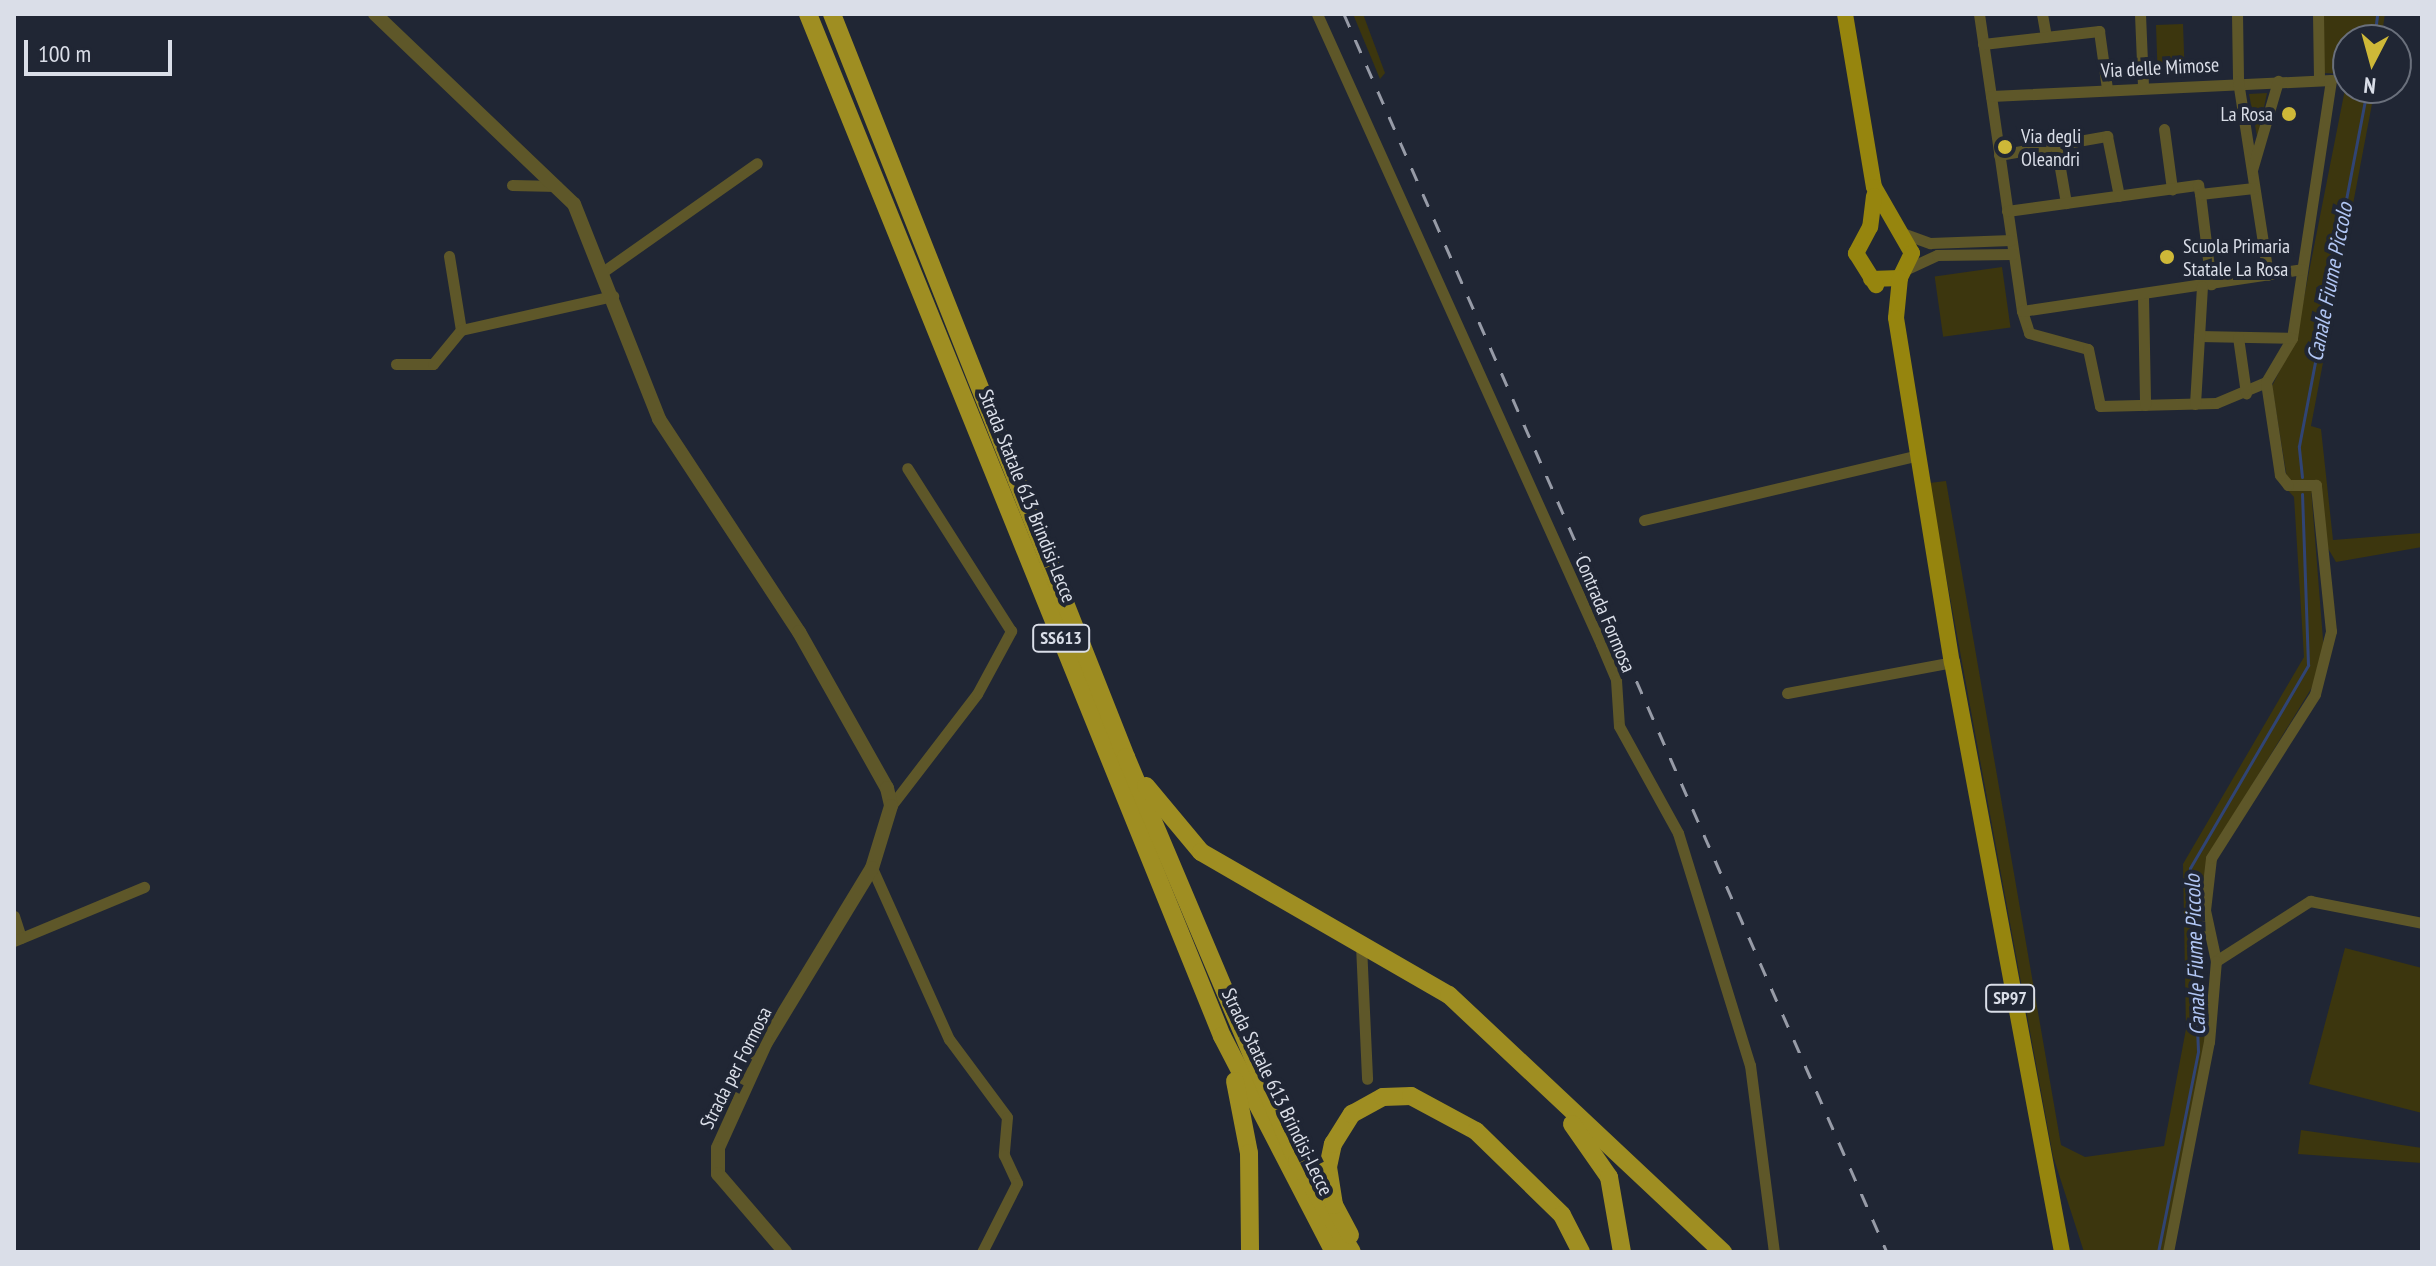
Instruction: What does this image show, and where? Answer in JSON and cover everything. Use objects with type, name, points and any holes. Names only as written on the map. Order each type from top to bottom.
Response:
[{"type":"highway","name":"Strada Statale 613 Brindisi-Lecce","points":[[808,14],[1222,1036],[1334,1252]]},
{"type":"highway","name":"Strada Statale 613 Brindisi-Lecce","points":[[832,14],[1126,757],[1297,1161],[1352,1252]]},
{"type":"highway","points":[[1126,757],[1201,852],[1449,995],[1553,1098],[1723,1252]]},
{"type":"highway","points":[[1222,1036],[1249,1153],[1250,1252]]},
{"type":"highway","points":[[1359,1252],[1334,1205],[1328,1167],[1333,1144],[1352,1114],[1383,1097],[1411,1096],[1476,1131],[1562,1215],[1581,1252]]},
{"type":"highway","points":[[1553,1098],[1609,1177],[1622,1252]]},
{"type":"main road","points":[[1845,14],[1874,187],[1867,232],[1857,261],[1871,279],[1904,273],[1911,245],[1899,231],[1874,187]]},
{"type":"main road","points":[[1867,232],[1899,231]]},
{"type":"main road","name":"SP97","points":[[1904,273],[1896,318],[1966,742],[2062,1252]]},
{"type":"main road","name":"SP97","points":[[1871,279],[1896,318]]},
{"type":"street","points":[[375,14],[557,186],[587,226],[659,419],[828,680],[891,806]]},
{"type":"street","name":"Contrada Formosa","points":[[1317,14],[1601,644],[1616,680],[1619,726],[1678,833],[1750,1065],[1774,1252]]},
{"type":"street","points":[[1979,14],[2022,311],[2029,333],[2088,349],[2100,406],[2195,404],[2246,393],[2266,382],[2292,338],[2325,80],[2318,14]]},
{"type":"street","points":[[2042,14],[2046,37]]},
{"type":"street","points":[[2140,14],[2143,87]]},
{"type":"street","points":[[2237,14],[2238,81],[2268,275]]},
{"type":"street","points":[[1983,44],[2099,31],[2107,89]]},
{"type":"street","name":"Via delle Mimose","points":[[1991,96],[2238,81],[2325,80]]},
{"type":"street","points":[[2252,170],[2278,81]]},
{"type":"street","points":[[2164,129],[2172,189]]},
{"type":"street","points":[[1999,155],[2107,136],[2119,196]]},
{"type":"street","points":[[2056,145],[2066,203]]},
{"type":"street","points":[[604,271],[757,163]]},
{"type":"street","points":[[512,185],[557,186]]},
{"type":"street","points":[[2007,211],[2198,185],[2207,285],[2199,336],[2195,404]]},
{"type":"street","points":[[2200,194],[2254,188]]},
{"type":"street","points":[[1899,231],[1930,243],[2011,240]]},
{"type":"street","points":[[1904,273],[1937,255],[2013,254]]},
{"type":"street","points":[[449,256],[461,330]]},
{"type":"street","points":[[2022,311],[2143,296],[2302,269]]},
{"type":"street","points":[[396,364],[433,364],[461,330],[613,296]]},
{"type":"street","points":[[2143,296],[2145,405]]},
{"type":"street","points":[[2199,336],[2292,338]]},
{"type":"street","points":[[2238,337],[2246,393]]},
{"type":"street","points":[[2168,1252],[2209,1042],[2216,961],[2205,910],[2211,858],[2327,664],[2330,619],[2311,485],[2296,486],[2280,475],[2266,382]]},
{"type":"street","points":[[1644,520],[1919,455]]},
{"type":"street","name":"Strada per Formosa","points":[[785,1252],[718,1174],[718,1148],[766,1042],[872,868],[891,806],[977,694],[1011,631],[907,468]]},
{"type":"street","points":[[1787,693],[1952,662]]},
{"type":"street","points":[[872,868],[949,1039],[1007,1117],[1003,1147],[1017,1183],[982,1252]]},
{"type":"street","points":[[14,916],[18,940],[144,887]]},
{"type":"street","points":[[2216,961],[2310,901],[2422,923]]},
{"type":"street","points":[[1361,945],[1367,1079]]},
{"type":"shaded area","points":[[1353,14],[1363,14],[1385,73],[1380,79]]},
{"type":"shaded area","points":[[2385,14],[2383,24],[2332,24],[2332,73],[2322,73],[2321,16]]},
{"type":"shaded area","points":[[2183,24],[2185,70],[2158,71],[2156,25]]},
{"type":"shaded area","points":[[2267,93],[2258,136],[2257,136],[2249,94]]},
{"type":"shaded area","points":[[2342,104],[2372,104],[2311,426],[2321,429],[2333,540],[2422,533],[2422,547],[2336,562],[2326,545],[2321,499],[2287,478],[2272,386],[2296,338]]},
{"type":"shaded area","points":[[2002,267],[2010,327],[1943,337],[1935,276]]},
{"type":"shaded area","points":[[2267,409],[2282,482],[2311,488],[2324,652],[2314,684],[2206,860],[2206,1041],[2165,1252],[2084,1252],[2053,1156],[1929,483],[1946,481],[2061,1145],[2085,1157],[2164,1146],[2186,1029],[2183,864],[2304,657],[2294,497],[2275,476]]},
{"type":"shaded area","points":[[2345,948],[2422,968],[2422,1113],[2309,1084]]},
{"type":"shaded area","points":[[2301,1130],[2422,1148],[2422,1163],[2298,1154]]},
{"type":"waterway","name":"Canale Fiume Piccolo","points":[[2376,24],[2377,14]]},
{"type":"waterway","name":"Canale Fiume Piccolo","points":[[2302,477],[2299,446],[2364,104]]},
{"type":"waterway","name":"Canale Fiume Piccolo","points":[[2158,1252],[2198,1051],[2190,868],[2308,665],[2302,494]]},
{"type":"railway","points":[[1344,14],[1887,1252]]},
{"type":"place","name":"La Rosa","points":[[2289,114]]},
{"type":"place","name":"Via degli Oleandri","points":[[2005,147]]},
{"type":"place","name":"Scuola Primaria Statale La Rosa","points":[[2167,257]]}]
